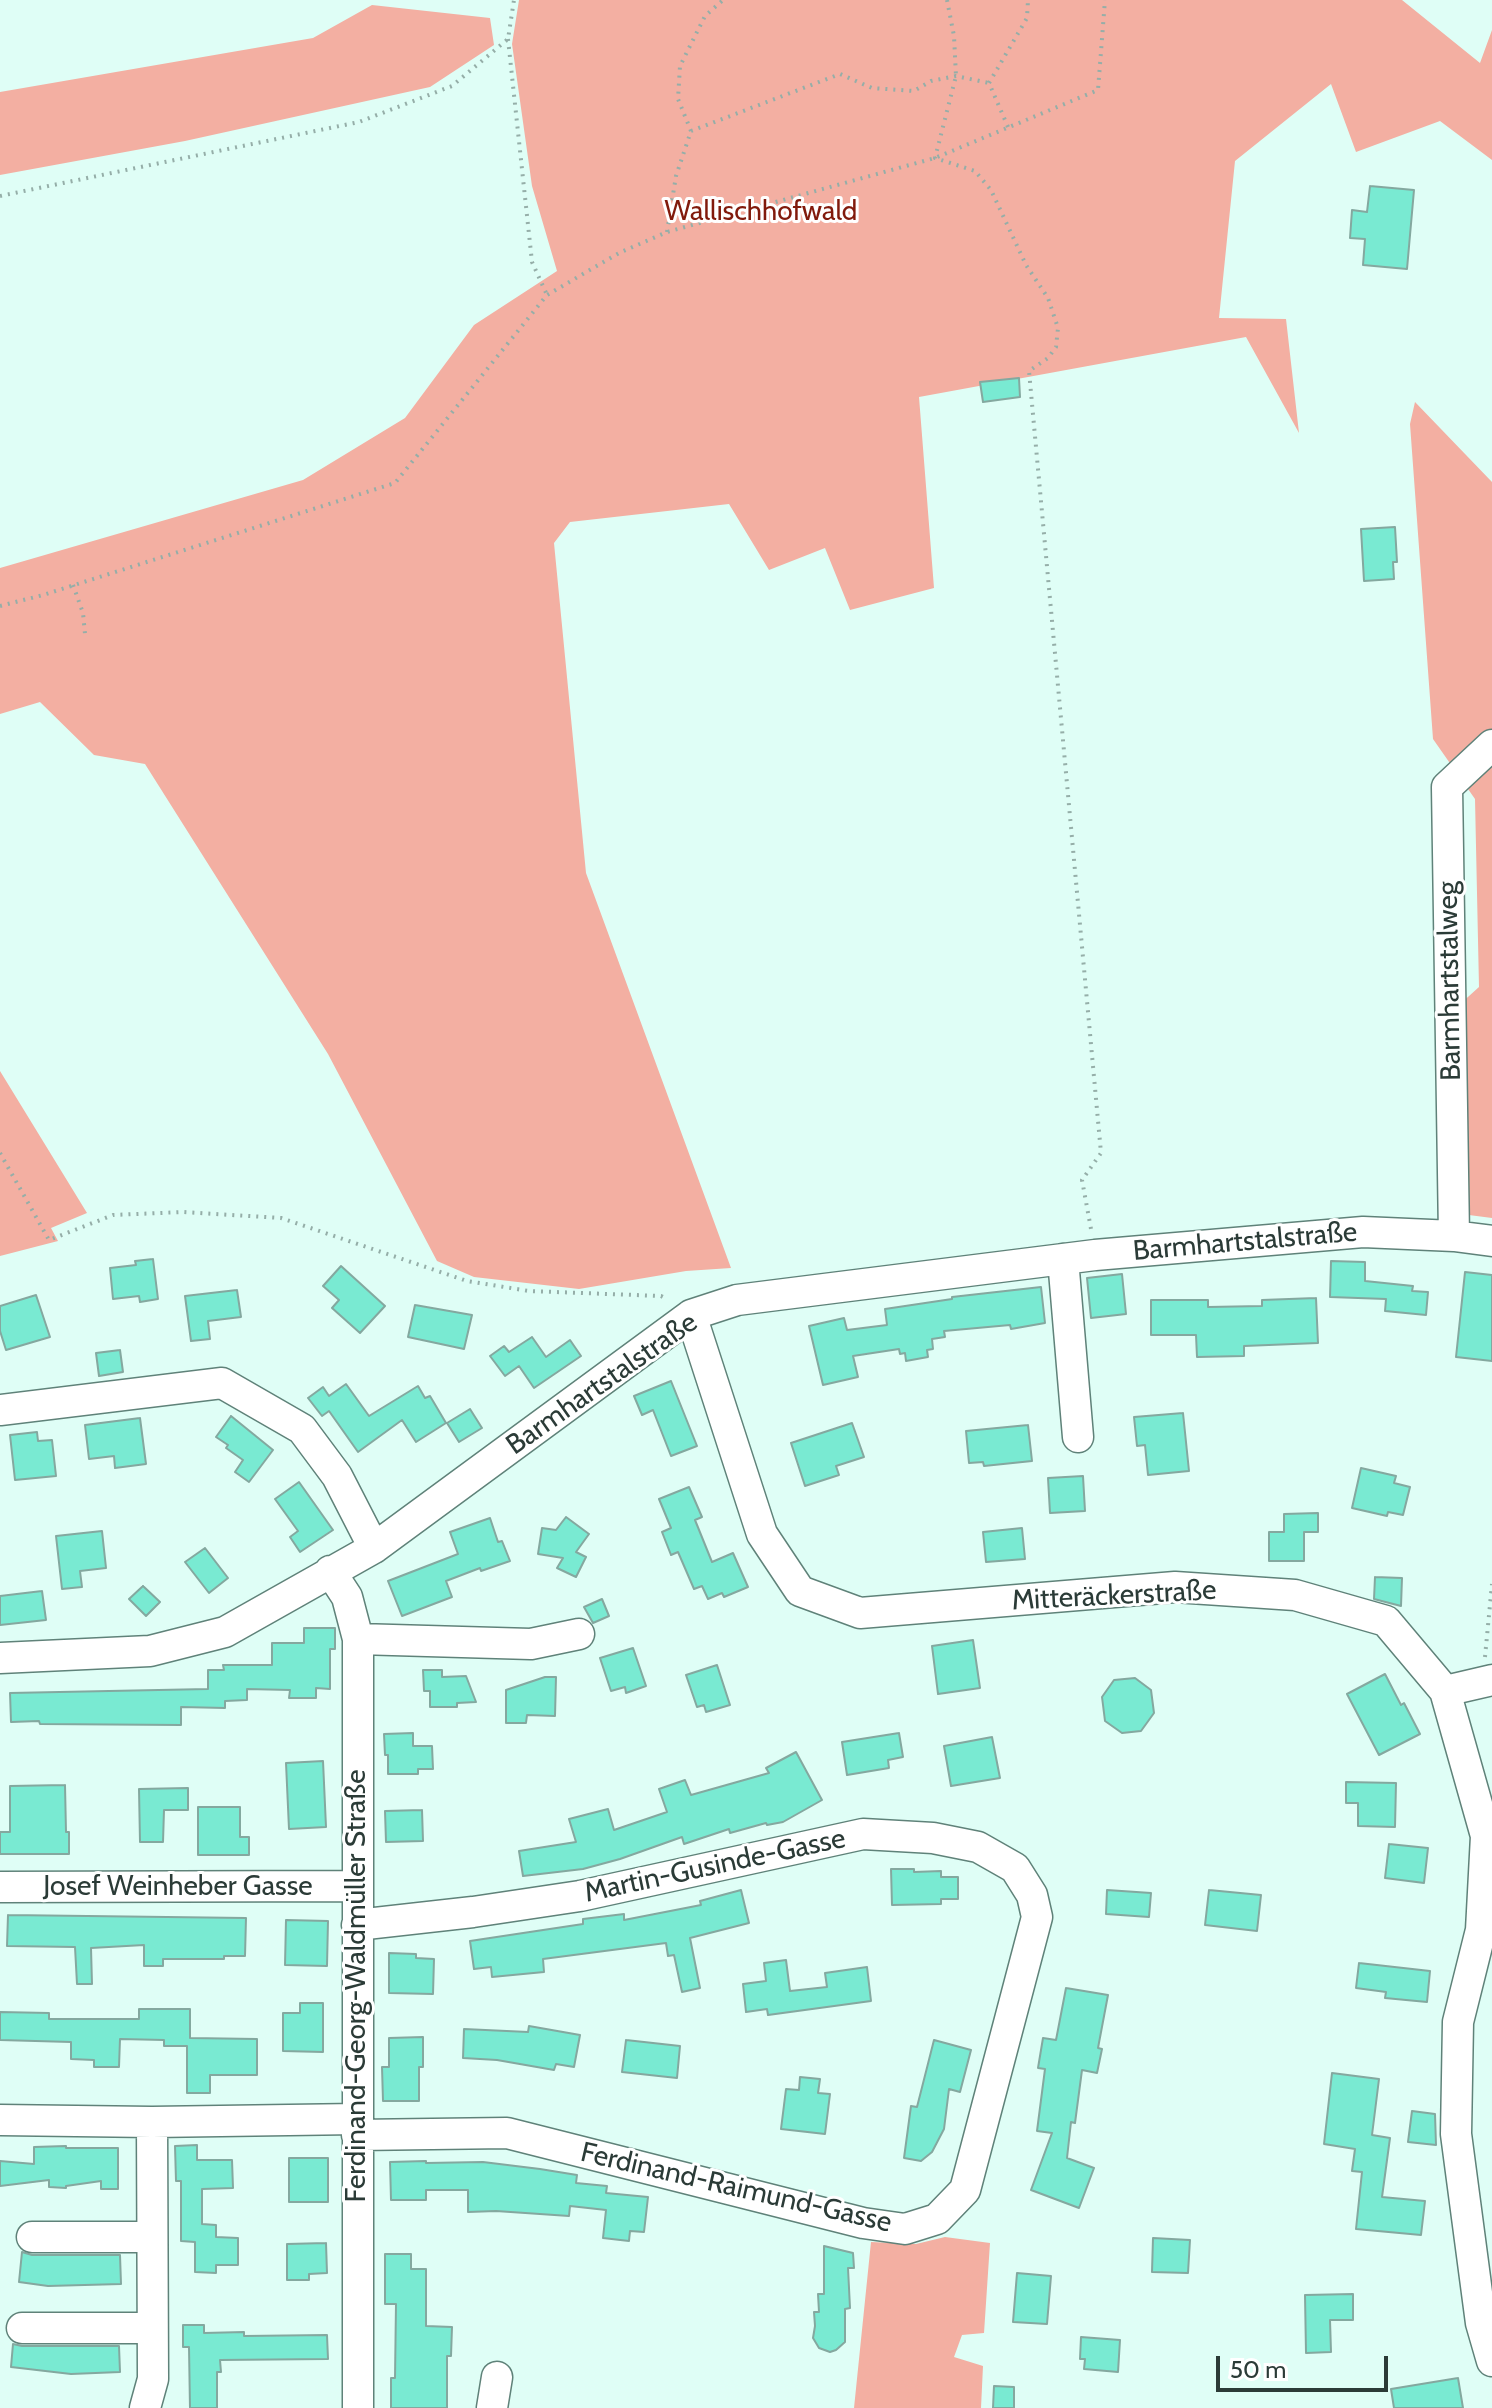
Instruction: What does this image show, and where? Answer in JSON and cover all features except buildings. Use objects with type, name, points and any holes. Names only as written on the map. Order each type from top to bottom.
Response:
[{"type":"street","name":"Barmhartstalweg","points":[[1454,1236],[1447,787],[1492,745]]},
{"type":"street","name":"Barmhartstalstraße","points":[[0,1658],[150,1651],[225,1632],[374,1548],[691,1315],[737,1300],[1095,1255],[1363,1232],[1492,1241]]},
{"type":"street","points":[[1063,1259],[1078,1437]]},
{"type":"street","name":"Mitteräckerstraße","points":[[691,1315],[762,1534],[800,1591],[860,1613],[1175,1587],[1295,1595],[1386,1621],[1445,1691],[1486,1836],[1481,1930],[1458,2022],[1456,2134],[1481,2323],[1492,2361]]},
{"type":"street","points":[[0,1410],[222,1383],[302,1429],[337,1476],[374,1548]]},
{"type":"street","name":"Ferdinand-Georg-Waldmüller Straße","points":[[330,1571],[347,1597],[358,1639],[358,2408]]},
{"type":"street","points":[[358,1639],[531,1644],[579,1634]]},
{"type":"street","points":[[1445,1691],[1487,1680]]},
{"type":"street","name":"Martin-Gusinde-Gasse","points":[[357,1925],[580,1896],[863,1834],[933,1838],[978,1847],[1015,1868],[1032,1895],[1037,1917]]},
{"type":"street","name":"Josef Weinheber Gasse","points":[[0,1887],[357,1886]]},
{"type":"street","name":"Ferdinand-Raimund-Gasse","points":[[0,2120],[507,2133],[863,2223],[905,2229],[937,2219],[965,2190],[1037,1917]]},
{"type":"street","points":[[145,2408],[153,2379],[152,2122]]},
{"type":"street","points":[[32,2237],[151,2237]]},
{"type":"street","points":[[22,2328],[152,2328]]},
{"type":"street","points":[[492,2408],[497,2377]]},
{"type":"path","points":[[514,0],[508,39],[532,262],[547,295]]},
{"type":"path","points":[[667,232],[676,176],[691,131],[678,99],[680,66],[705,16],[723,0]]},
{"type":"path","points":[[935,158],[956,76],[954,36],[947,0]]},
{"type":"path","points":[[989,83],[1027,18],[1028,0]]},
{"type":"path","points":[[0,606],[395,483],[547,295],[619,253],[667,232],[935,158],[1098,90],[1105,0]]},
{"type":"path","points":[[0,196],[359,122],[452,86],[508,39]]},
{"type":"path","points":[[691,131],[840,74],[872,88],[914,91],[931,81],[956,76],[989,83]]},
{"type":"path","points":[[989,83],[1008,127]]},
{"type":"path","points":[[935,158],[975,171],[991,190],[1026,265],[1048,298],[1058,328],[1056,347],[1048,358],[1029,371],[1101,1153],[1082,1180],[1095,1255]]},
{"type":"path","points":[[73,585],[83,613],[85,634]]},
{"type":"path","points":[[0,1153],[49,1240],[113,1215],[183,1212],[281,1218],[467,1281],[529,1291],[661,1296],[691,1315]]},
{"type":"path","points":[[1487,1680],[1492,1584]]},
{"type":"green space","name":"Wallischhofwald","points":[[519,0],[1402,0],[1480,63],[1492,30],[1492,160],[1440,121],[1356,152],[1331,84],[1235,161],[1219,318],[1286,319],[1299,433],[1246,337],[919,397],[934,588],[850,610],[825,548],[769,570],[729,504],[570,522],[554,543],[586,873],[731,1268],[686,1271],[579,1289],[474,1277],[437,1261],[328,1054],[145,764],[94,755],[40,702],[0,714],[0,568],[303,480],[405,418],[474,325],[557,271],[532,186],[512,44]]},
{"type":"green space","points":[[372,5],[490,18],[494,45],[430,87],[185,141],[0,175],[0,92],[313,38]]},
{"type":"green space","points":[[1415,402],[1492,482],[1492,1218],[1438,1211],[1438,1024],[1479,987],[1475,799],[1433,739],[1410,424]]},
{"type":"green space","points":[[0,1071],[87,1213],[51,1228],[58,1241],[0,1256]]},
{"type":"green space","points":[[945,2237],[990,2243],[984,2333],[962,2335],[954,2357],[983,2366],[981,2408],[854,2408],[871,2242],[916,2244]]}]
